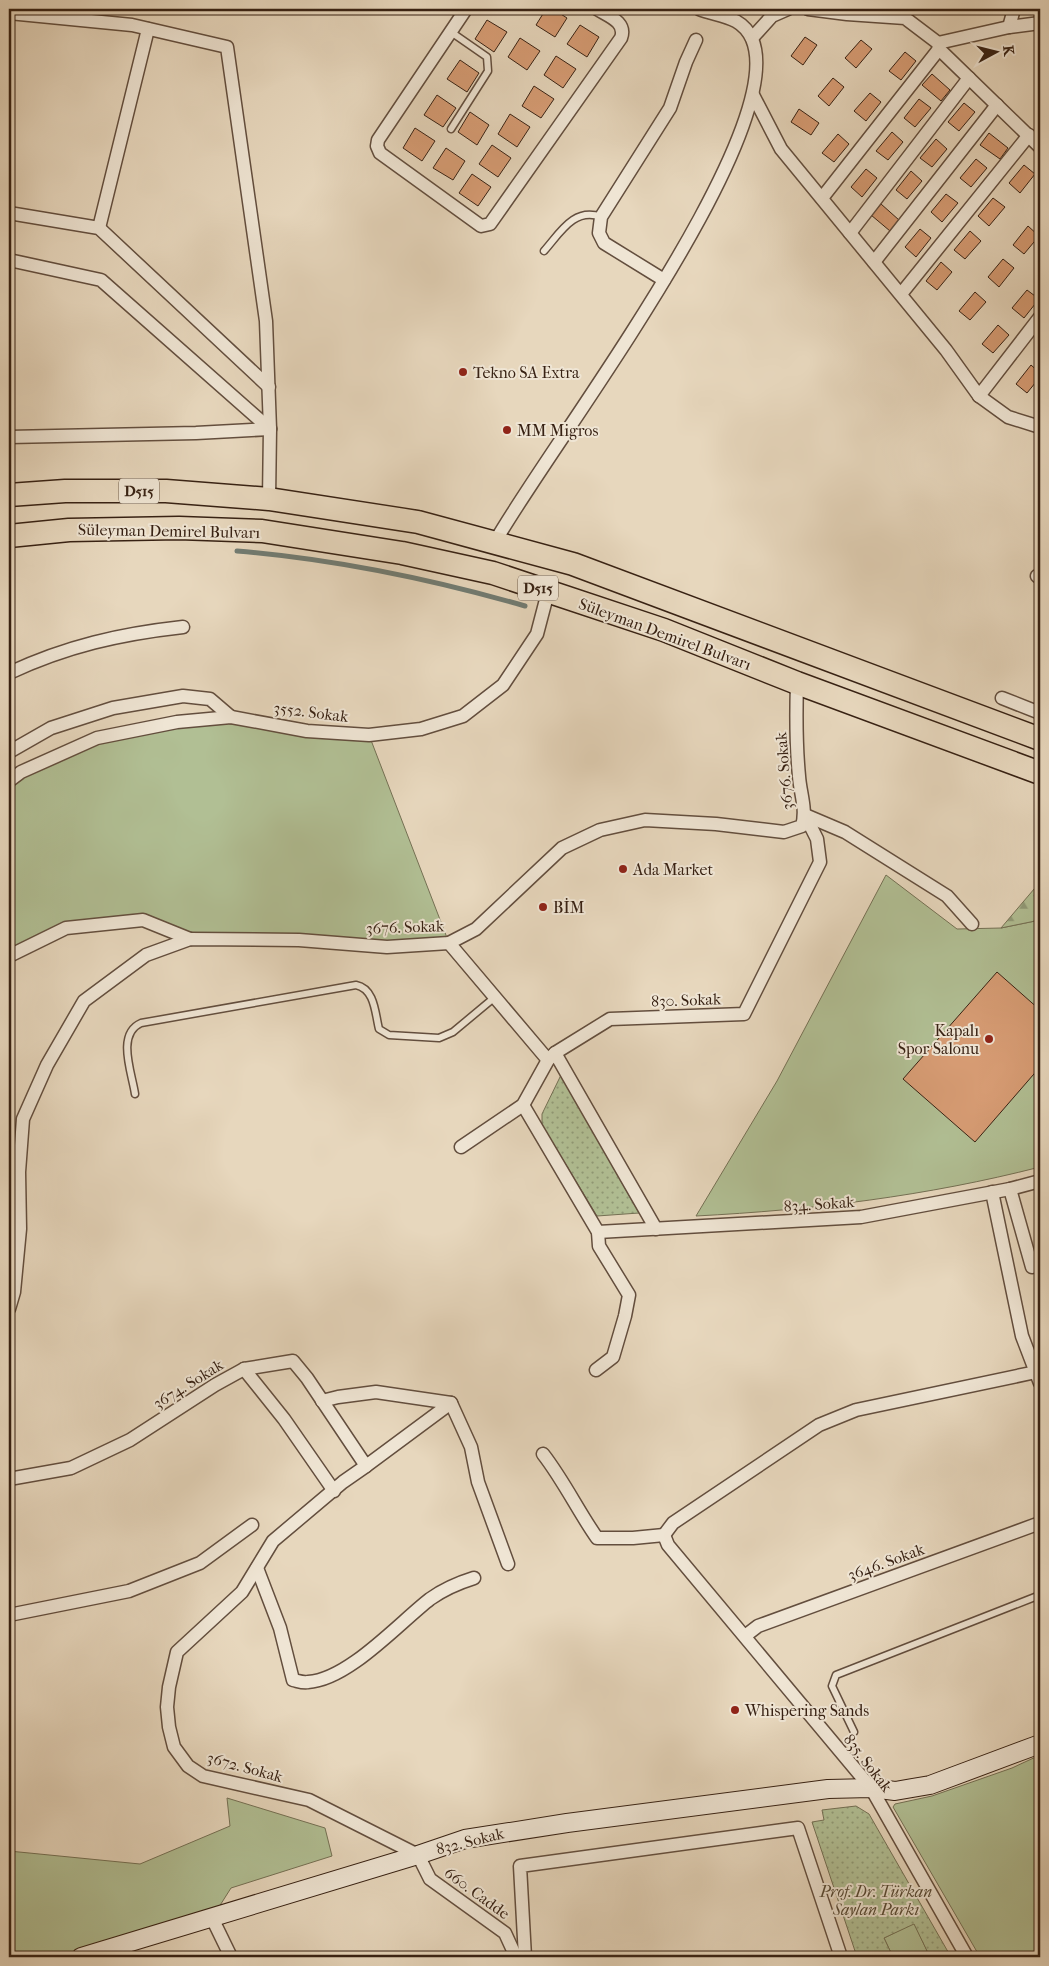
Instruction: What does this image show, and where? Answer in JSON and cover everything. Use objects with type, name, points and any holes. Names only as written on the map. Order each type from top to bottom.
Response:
[{"type":"highway","name":"Süleyman Demirel Bulvarı","points":[[9,495],[64,491],[166,492],[269,500],[418,522],[572,564],[1040,740]]},
{"type":"highway","name":"Süleyman Demirel Bulvarı","points":[[9,536],[89,529],[179,528],[262,531],[402,553],[492,573],[664,630],[797,683],[1040,773]]},
{"type":"street","points":[[466,9],[378,140],[377,146],[380,153],[477,226],[490,224],[621,38],[623,31],[621,24],[597,9]]},
{"type":"street","points":[[495,542],[626,342],[702,216],[724,169],[754,95],[756,55],[752,38],[727,12],[714,15],[698,9]]},
{"type":"street","points":[[752,38],[772,16],[788,9]]},
{"type":"street","points":[[808,9],[864,12],[905,18],[938,46],[1040,147]]},
{"type":"street","points":[[1009,27],[1014,9]]},
{"type":"street","points":[[9,13],[132,26],[227,47],[266,321],[270,429],[269,500]]},
{"type":"street","points":[[822,198],[938,46],[1009,27],[1040,22]]},
{"type":"street","points":[[99,228],[148,29]]},
{"type":"street","points":[[664,280],[604,244],[599,233],[601,217],[670,108],[696,40]]},
{"type":"street","points":[[850,232],[970,78]]},
{"type":"street","points":[[754,95],[781,149],[946,350],[979,396],[1008,417],[1040,427]]},
{"type":"street","points":[[874,262],[997,105]]},
{"type":"street","points":[[901,294],[1029,135]]},
{"type":"street","points":[[9,213],[99,228],[269,387]]},
{"type":"street","points":[[9,260],[101,280],[270,429]]},
{"type":"street","points":[[979,396],[1040,317]]},
{"type":"street","points":[[9,437],[196,433],[270,429]]},
{"type":"street","name":"3552. Sokak","points":[[9,781],[21,772],[97,738],[177,722],[231,717],[307,731],[368,734],[420,729],[463,716],[503,685],[537,634],[548,592]]},
{"type":"street","points":[[9,673],[47,655],[91,643],[134,632],[183,627]]},
{"type":"street","name":"3676. Sokak","points":[[9,1309],[14,1292],[20,1229],[14,1200],[23,1119],[47,1065],[84,1001],[146,955],[190,940],[299,940],[387,947],[449,943],[476,929],[562,848],[600,830],[645,820],[716,824],[784,832],[802,826],[805,815],[799,777],[796,712],[797,683]]},
{"type":"street","points":[[9,752],[51,728],[113,708],[183,696],[210,699],[231,717]]},
{"type":"street","points":[[1002,698],[1040,713]]},
{"type":"street","points":[[805,815],[845,832],[947,896],[972,924]]},
{"type":"street","name":"830. Sokak","points":[[461,1147],[523,1105],[552,1056],[610,1019],[744,1014],[820,862],[817,839],[805,815]]},
{"type":"street","points":[[9,956],[66,928],[143,920],[190,940]]},
{"type":"street","points":[[158,926],[160,950]]},
{"type":"street","points":[[449,943],[495,997],[552,1056],[656,1230]]},
{"type":"street","points":[[523,1105],[598,1232],[599,1246],[628,1295],[625,1316],[613,1358],[596,1370]]},
{"type":"street","name":"834. Sokak","points":[[598,1232],[862,1218],[1010,1189],[1040,1181]]},
{"type":"street","points":[[1010,1189],[1032,1267],[1040,1265]]},
{"type":"street","points":[[543,1454],[555,1469],[579,1514],[598,1538],[633,1538],[664,1535],[673,1523],[819,1425],[856,1410],[1038,1378],[1022,1336],[992,1192]]},
{"type":"street","points":[[244,1369],[293,1362],[366,1466]]},
{"type":"street","name":"3674. Sokak","points":[[9,1479],[71,1468],[130,1440],[215,1385],[244,1369],[284,1419],[334,1491]]},
{"type":"street","points":[[322,1401],[338,1396],[376,1392],[451,1403],[471,1447],[478,1482],[508,1564]]},
{"type":"street","name":"3672. Sokak","points":[[418,1855],[309,1800],[203,1776],[188,1766],[174,1748],[167,1707],[171,1668],[177,1652],[242,1592],[273,1541],[366,1466],[451,1403]]},
{"type":"street","name":"3646. Sokak","points":[[745,1636],[758,1626],[1040,1523]]},
{"type":"street","points":[[9,1615],[129,1591],[200,1563],[252,1526]]},
{"type":"street","name":"835. Sokak","points":[[664,1535],[668,1545],[871,1788],[966,1957]]},
{"type":"street","points":[[257,1568],[280,1628],[293,1680],[308,1682],[338,1673],[358,1659],[431,1598],[452,1585],[474,1578]]},
{"type":"street","name":"832. Sokak","points":[[81,1957],[465,1839],[512,1830],[789,1793],[836,1788],[871,1788],[894,1791],[930,1785],[1040,1744]]},
{"type":"street","points":[[888,1818],[886,1801],[894,1791]]},
{"type":"street","points":[[525,1957],[520,1866],[798,1828],[841,1957]]},
{"type":"street","name":"660. Cadde","points":[[418,1855],[430,1878],[505,1933],[516,1957]]},
{"type":"street","points":[[212,1918],[231,1957]]},
{"type":"lane","points":[[451,32],[487,57],[489,64],[488,71],[451,129]]},
{"type":"lane","points":[[544,251],[573,219],[586,214],[601,217]]},
{"type":"lane","points":[[135,1094],[127,1037],[132,1028],[141,1023],[356,985],[367,989],[372,996],[379,1029],[388,1035],[430,1040],[453,1032],[495,997]]},
{"type":"lane","points":[[854,1732],[832,1686],[836,1675],[1040,1595]]},
{"type":"green space","points":[[231,717],[369,735],[449,943],[190,939],[143,920],[66,928],[9,956],[9,781],[97,738]]},
{"type":"green space","points":[[886,875],[957,929],[1001,928],[1040,920],[1040,1167],[912,1194],[826,1206],[696,1216],[777,1081]]},
{"type":"green space","points":[[1040,882],[1040,920],[1001,928]]},
{"type":"green space","points":[[561,1075],[639,1213],[597,1216],[542,1125],[542,1114]]},
{"type":"green space","points":[[1040,1755],[1040,1957],[980,1957],[893,1807],[895,1804],[932,1796],[1012,1768]]},
{"type":"green space","points":[[227,1798],[325,1828],[332,1856],[231,1888],[212,1918],[81,1957],[9,1957],[9,1851],[140,1864],[230,1826]]},
{"type":"green space","name":"Prof. Dr. Türkan Saylan Parkı","points":[[856,1806],[869,1814],[951,1957],[930,1957],[914,1924],[884,1938],[893,1957],[857,1957],[812,1822],[824,1820],[822,1810]]},
{"type":"green space","points":[[914,1923],[930,1957],[893,1957],[884,1938]]},
{"type":"building","points":[[546,9],[553,9],[567,18],[555,37],[536,25]]},
{"type":"building","points":[[487,20],[507,32],[494,52],[475,39]]},
{"type":"building","points":[[580,25],[599,37],[587,57],[567,44]]},
{"type":"building","points":[[805,37],[817,45],[803,65],[791,56]]},
{"type":"building","points":[[520,38],[540,51],[527,70],[508,57]]},
{"type":"building","points":[[861,40],[872,49],[856,68],[845,58]]},
{"type":"building","points":[[905,52],[916,61],[901,80],[889,71]]},
{"type":"building","points":[[556,56],[576,69],[563,88],[544,75]]},
{"type":"building","points":[[460,60],[479,73],[467,92],[447,79]]},
{"type":"building","points":[[932,74],[950,90],[941,101],[922,85]]},
{"type":"building","points":[[833,78],[844,87],[829,106],[818,96]]},
{"type":"building","points":[[534,86],[554,99],[541,118],[522,106]]},
{"type":"building","points":[[870,93],[881,102],[866,121],[854,111]]},
{"type":"building","points":[[437,95],[456,108],[443,127],[424,115]]},
{"type":"building","points":[[919,99],[931,108],[915,127],[904,118]]},
{"type":"building","points":[[964,103],[975,112],[959,131],[948,122]]},
{"type":"building","points":[[799,109],[819,123],[811,135],[791,122]]},
{"type":"building","points":[[470,112],[489,125],[477,145],[458,132]]},
{"type":"building","points":[[510,114],[530,127],[517,147],[498,134]]},
{"type":"building","points":[[415,128],[435,141],[422,161],[403,148]]},
{"type":"building","points":[[892,132],[903,142],[888,160],[876,151]]},
{"type":"building","points":[[989,133],[1008,148],[1000,159],[980,145]]},
{"type":"building","points":[[838,134],[849,144],[834,162],[822,153]]},
{"type":"building","points":[[936,139],[947,149],[932,167],[920,158]]},
{"type":"building","points":[[492,145],[511,158],[498,177],[479,164]]},
{"type":"building","points":[[446,148],[465,161],[453,180],[433,168]]},
{"type":"building","points":[[976,159],[987,168],[971,187],[960,178]]},
{"type":"building","points":[[1024,165],[1035,174],[1020,193],[1009,183]]},
{"type":"building","points":[[866,169],[877,178],[862,197],[851,187]]},
{"type":"building","points":[[911,171],[922,181],[907,199],[896,190]]},
{"type":"building","points":[[472,174],[491,187],[478,206],[459,193]]},
{"type":"building","points":[[946,194],[958,203],[942,222],[931,212]]},
{"type":"building","points":[[993,198],[1005,207],[989,226],[978,216]]},
{"type":"building","points":[[881,204],[899,220],[890,231],[871,215]]},
{"type":"building","points":[[1028,226],[1039,236],[1024,254],[1013,245]]},
{"type":"building","points":[[920,229],[931,238],[916,257],[905,247]]},
{"type":"building","points":[[970,231],[981,241],[965,259],[954,250]]},
{"type":"building","points":[[1003,259],[1014,268],[999,287],[988,277]]},
{"type":"building","points":[[941,262],[952,272],[937,290],[926,281]]},
{"type":"building","points":[[1027,290],[1039,299],[1024,318],[1012,308]]},
{"type":"building","points":[[975,292],[986,302],[970,320],[959,311]]},
{"type":"building","points":[[998,325],[1009,335],[993,353],[982,344]]},
{"type":"building","points":[[1031,365],[1040,373],[1040,377],[1027,393],[1016,384]]},
{"type":"building","name":"Kapalı Spor Salonu","points":[[997,972],[1040,1010],[1040,1067],[975,1142],[903,1079]]},
{"type":"waterway","points":[[237,551],[310,559],[382,571],[454,587],[525,606]]},
{"type":"place","name":"Tekno SA Extra","points":[[463,372]]},
{"type":"place","name":"MM Migros","points":[[507,430]]},
{"type":"place","name":"Ada Market","points":[[623,869]]},
{"type":"place","name":"BİM","points":[[543,907]]},
{"type":"place","name":"Kapalı Spor Salonu","points":[[989,1039]]},
{"type":"place","name":"Whispering Sands","points":[[735,1710]]}]
